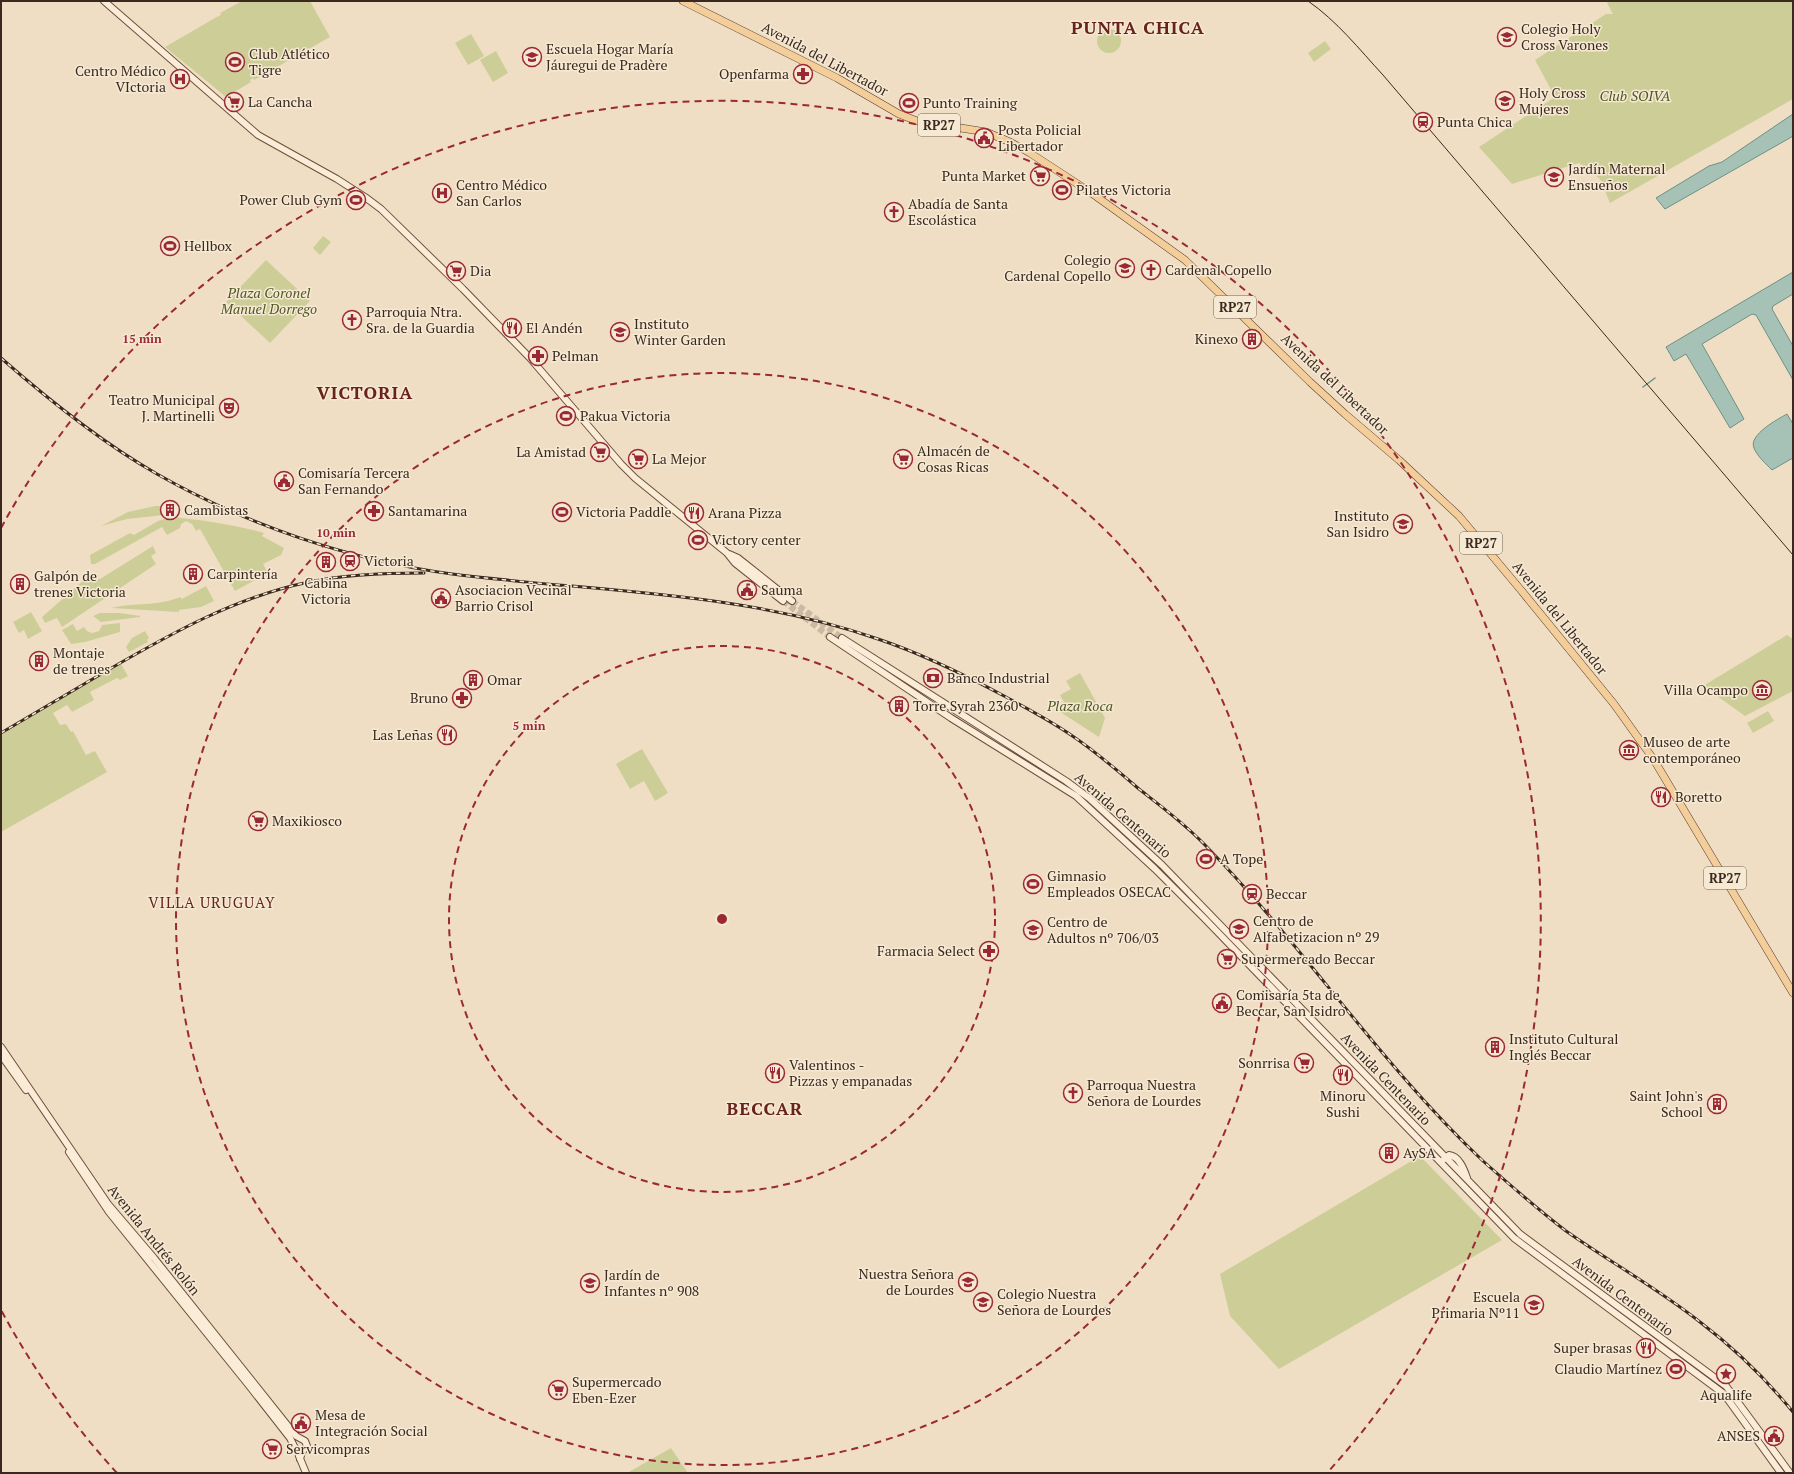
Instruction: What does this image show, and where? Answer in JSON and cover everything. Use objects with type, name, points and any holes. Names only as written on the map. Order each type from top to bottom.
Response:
[{"type":"main road","points":[[104,1],[258,135],[343,183],[381,209],[463,289],[530,358],[621,464],[635,478],[727,553],[735,563],[783,601]]},
{"type":"main road","name":"Avenida del Libertador","points":[[683,1],[837,78],[899,114],[917,121],[986,132],[1010,142],[1030,153],[1090,192],[1185,260],[1310,382],[1399,460],[1456,513],[1520,589],[1614,704],[1654,760],[1793,993]]},
{"type":"main road","points":[[727,553],[738,558],[792,601]]},
{"type":"main road","name":"Avenida Centenario","points":[[830,638],[928,703],[1062,786],[1086,804],[1204,918],[1444,1160]]},
{"type":"main road","name":"Avenida Centenario","points":[[842,638],[935,699],[1066,781],[1089,798],[1165,868],[1444,1160],[1514,1238],[1720,1390],[1781,1473]]},
{"type":"main road","name":"Avenida Andrés Rolón","points":[[1,1047],[108,1204],[154,1258],[258,1389],[300,1439]]},
{"type":"main road","name":"Avenida Andrés Rolón","points":[[1,1055],[109,1212],[247,1383],[294,1445],[296,1450],[300,1452]]},
{"type":"main road","name":"Avenida Centenario","points":[[1444,1160],[1449,1155],[1454,1156],[1464,1167],[1467,1179],[1520,1234],[1726,1386],[1790,1473]]},
{"type":"main road","points":[[294,1445],[297,1440],[305,1440],[305,1450],[300,1452],[300,1459],[306,1473]]},
{"type":"green space","name":"Club Atlético Tigre","points":[[242,1],[310,1],[330,37],[254,80],[253,78],[250,80],[251,82],[226,97],[165,47],[221,15],[220,13]]},
{"type":"green space","name":"Club SOIVA","points":[[1609,1],[1793,1],[1793,99],[1610,203],[1600,179],[1579,163],[1512,184],[1479,147],[1555,97],[1535,60],[1606,14],[1613,14],[1607,3]]},
{"type":"green space","points":[[1109,29],[1117,33],[1121,41],[1117,49],[1109,53],[1101,49],[1097,41],[1101,33]]},
{"type":"green space","points":[[471,34],[484,56],[468,65],[455,43]]},
{"type":"green space","points":[[1325,41],[1331,49],[1314,62],[1308,53]]},
{"type":"green space","points":[[496,51],[508,73],[493,82],[480,60]]},
{"type":"green space","points":[[323,236],[331,242],[320,255],[313,248]]},
{"type":"green space","name":"Plaza Coronel Manuel Dorrego","points":[[266,260],[310,301],[270,343],[226,302]]},
{"type":"green space","points":[[155,506],[164,506],[164,515],[127,519],[101,526],[128,512]]},
{"type":"green space","points":[[170,517],[217,523],[264,533],[262,536],[284,548],[281,555],[263,564],[268,573],[235,591],[200,529],[196,531],[192,524],[186,521],[181,524],[180,528],[167,535],[162,527],[95,564],[91,564],[90,555],[130,533],[134,535],[158,521]]},
{"type":"green space","points":[[153,546],[156,553],[151,556],[156,564],[62,627],[57,618],[45,623],[42,617],[84,580],[87,582],[94,577],[96,579],[100,579]]},
{"type":"green space","points":[[206,586],[214,601],[201,607],[179,610],[179,612],[111,608],[163,602],[180,597],[182,599]]},
{"type":"green space","points":[[31,612],[42,631],[28,639],[24,630],[19,633],[13,622]]},
{"type":"green space","points":[[100,613],[120,613],[140,617],[101,622],[93,616]]},
{"type":"green space","points":[[120,623],[120,632],[85,642],[71,644],[62,630],[73,624],[77,631],[84,627],[87,631],[92,633],[99,631],[102,625]]},
{"type":"green space","points":[[145,631],[149,638],[147,640],[148,642],[129,652],[126,647],[132,638]]},
{"type":"green space","name":"Villa Ocampo","points":[[1787,635],[1793,639],[1793,691],[1745,716],[1703,686]]},
{"type":"green space","points":[[121,664],[128,676],[120,680],[117,678],[90,692],[94,700],[72,712],[67,705],[53,713],[60,725],[66,724],[71,732],[73,731],[86,755],[95,751],[107,772],[1,832],[1,735]]},
{"type":"green space","name":"Plaza Roca","points":[[1080,673],[1105,718],[1099,737],[1054,708],[1064,702],[1060,695],[1071,689],[1066,681]]},
{"type":"green space","points":[[1768,711],[1774,721],[1753,733],[1747,723]]},
{"type":"green space","points":[[642,749],[668,793],[655,801],[644,781],[630,789],[616,764]]},
{"type":"green space","points":[[1420,1156],[1502,1240],[1279,1369],[1230,1316],[1220,1274]]},
{"type":"green space","points":[[671,1448],[688,1473],[627,1473]]},
{"type":"shaded area","points":[[1793,114],[1793,136],[1665,209],[1656,198],[1709,166],[1722,162]]},
{"type":"shaded area","points":[[1793,272],[1793,294],[1773,306],[1772,309],[1793,346],[1793,380],[1756,315],[1752,314],[1702,344],[1744,419],[1730,428],[1686,354],[1674,361],[1666,347]]},
{"type":"shaded area","points":[[1787,414],[1793,424],[1793,459],[1772,470],[1757,454],[1753,443],[1759,433]]},
{"type":"waterway","points":[[1643,387],[1655,378]]},
{"type":"tunnel","points":[[783,601],[830,637]]},
{"type":"tunnel","points":[[792,601],[842,638]]},
{"type":"tram line","points":[[1308,1],[1329,17],[1383,75],[1793,555]]},
{"type":"railway","points":[[1,358],[76,420],[136,462],[191,492],[227,509],[300,538],[337,550],[413,568],[506,580],[667,595],[721,602],[774,611],[826,623],[895,645],[944,665],[1047,720],[1097,754],[1165,809],[1205,845],[1241,883],[1410,1085],[1483,1161],[1534,1206],[1566,1231],[1667,1298],[1713,1332],[1749,1364],[1793,1412]]},
{"type":"railway","points":[[1,733],[108,670],[180,630],[256,597],[309,582],[338,577],[424,573]]},
{"type":"place","name":"Colegio Holy Cross Varones","points":[[1507,37]]},
{"type":"place","name":"Escuela Hogar María Jáuregui de Pradère","points":[[532,57]]},
{"type":"place","name":"Club Atlético Tigre","points":[[235,62]]},
{"type":"place","name":"Openfarma","points":[[803,74]]},
{"type":"place","name":"Centro Médico VIctoria","points":[[180,79]]},
{"type":"place","name":"Holy Cross Mujeres","points":[[1505,101]]},
{"type":"place","name":"La Cancha","points":[[234,102]]},
{"type":"place","name":"Punto Training","points":[[909,103]]},
{"type":"place","name":"Punta Chica","points":[[1423,122]]},
{"type":"place","name":"Posta Policial Libertador","points":[[984,138]]},
{"type":"place","name":"Punta Market","points":[[1040,176]]},
{"type":"place","name":"Jardín Maternal Ensueños","points":[[1554,177]]},
{"type":"place","name":"Pilates Victoria","points":[[1062,190]]},
{"type":"place","name":"Centro Médico San Carlos","points":[[442,193]]},
{"type":"place","name":"Power Club Gym","points":[[356,200]]},
{"type":"place","name":"Abadía de Santa Escolástica","points":[[894,212]]},
{"type":"place","name":"Hellbox","points":[[170,246]]},
{"type":"place","name":"Colegio Cardenal Copello","points":[[1125,268]]},
{"type":"place","name":"Cardenal Copello","points":[[1151,270]]},
{"type":"place","name":"Dia","points":[[456,271]]},
{"type":"place","name":"Parroquia Ntra. Sra. de la Guardia","points":[[352,320]]},
{"type":"place","name":"El Andén","points":[[512,328]]},
{"type":"place","name":"Instituto Winter Garden","points":[[620,332]]},
{"type":"place","name":"Kinexo","points":[[1252,339]]},
{"type":"place","name":"Pelman","points":[[538,356]]},
{"type":"place","name":"Teatro Municipal J. Martinelli","points":[[229,408]]},
{"type":"place","name":"Pakua Victoria","points":[[566,416]]},
{"type":"place","name":"La Amistad","points":[[600,452]]},
{"type":"place","name":"La Mejor","points":[[638,459]]},
{"type":"place","name":"Almacén de Cosas Ricas","points":[[903,459]]},
{"type":"place","name":"Comisaría Tercera San Fernando","points":[[284,481]]},
{"type":"place","name":"Cambistas","points":[[170,510]]},
{"type":"place","name":"Santamarina","points":[[374,511]]},
{"type":"place","name":"Victoria Paddle","points":[[562,512]]},
{"type":"place","name":"Arana Pizza","points":[[694,513]]},
{"type":"place","name":"Instituto San Isidro","points":[[1403,524]]},
{"type":"place","name":"Victory center","points":[[698,540]]},
{"type":"place","name":"Victoria","points":[[350,561]]},
{"type":"place","name":"Cabina Victoria","points":[[326,562]]},
{"type":"place","name":"Carpintería","points":[[193,574]]},
{"type":"place","name":"Galpón de trenes Victoria","points":[[20,584]]},
{"type":"place","name":"Sauma","points":[[747,590]]},
{"type":"place","name":"Asociacion Vecinal Barrio Crisol","points":[[441,598]]},
{"type":"place","name":"Montaje de trenes","points":[[39,661]]},
{"type":"place","name":"Banco Industrial","points":[[933,678]]},
{"type":"place","name":"Omar","points":[[473,680]]},
{"type":"place","name":"Villa Ocampo","points":[[1762,690]]},
{"type":"place","name":"Bruno","points":[[462,698]]},
{"type":"place","name":"Torre Syrah 2360","points":[[899,706]]},
{"type":"place","name":"Las Leñas","points":[[447,735]]},
{"type":"place","name":"Museo de arte contemporáneo","points":[[1629,750]]},
{"type":"place","name":"Boretto","points":[[1661,797]]},
{"type":"place","name":"Maxikiosco","points":[[258,821]]},
{"type":"place","name":"A Tope","points":[[1206,859]]},
{"type":"place","name":"Gimnasio Empleados OSECAC","points":[[1033,884]]},
{"type":"place","name":"Beccar","points":[[1252,894]]},
{"type":"place","name":"Centro de Alfabetizacion nº 29","points":[[1239,929]]},
{"type":"place","name":"Centro de Adultos nº 706/03","points":[[1033,930]]},
{"type":"place","name":"Farmacia Select","points":[[989,951]]},
{"type":"place","name":"Supermercado Beccar","points":[[1227,959]]},
{"type":"place","name":"Comisaría 5ta de Beccar, San Isidro","points":[[1222,1003]]},
{"type":"place","name":"Instituto Cultural Inglés Beccar","points":[[1495,1047]]},
{"type":"place","name":"Sonrrisa","points":[[1304,1063]]},
{"type":"place","name":"Valentinos - Pizzas y empanadas","points":[[775,1073]]},
{"type":"place","name":"Minoru Sushi","points":[[1343,1075]]},
{"type":"place","name":"Parroqua Nuestra Señora de Lourdes","points":[[1073,1093]]},
{"type":"place","name":"Saint John's School","points":[[1717,1104]]},
{"type":"place","name":"AySA","points":[[1389,1153]]},
{"type":"place","name":"Nuestra Señora de Lourdes","points":[[968,1282]]},
{"type":"place","name":"Jardín de Infantes nº 908","points":[[590,1283]]},
{"type":"place","name":"Colegio Nuestra Señora de Lourdes","points":[[983,1302]]},
{"type":"place","name":"Escuela Primaria Nº11","points":[[1534,1305]]},
{"type":"place","name":"Super brasas","points":[[1646,1348]]},
{"type":"place","name":"Claudio Martínez","points":[[1676,1369]]},
{"type":"place","name":"Aqualife","points":[[1726,1374]]},
{"type":"place","name":"Supermercado Eben-Ezer","points":[[558,1390]]},
{"type":"place","name":"Mesa de Integración Social","points":[[301,1423]]},
{"type":"place","name":"ANSES","points":[[1774,1436]]},
{"type":"place","name":"Servicompras","points":[[272,1449]]},
{"type":"district","name":"PUNTA CHICA","points":[[1138,28]]},
{"type":"district","name":"VICTORIA","points":[[365,393]]},
{"type":"district","name":"VILLA URUGUAY","points":[[212,903]]},
{"type":"district","name":"BECCAR","points":[[765,1109]]}]
